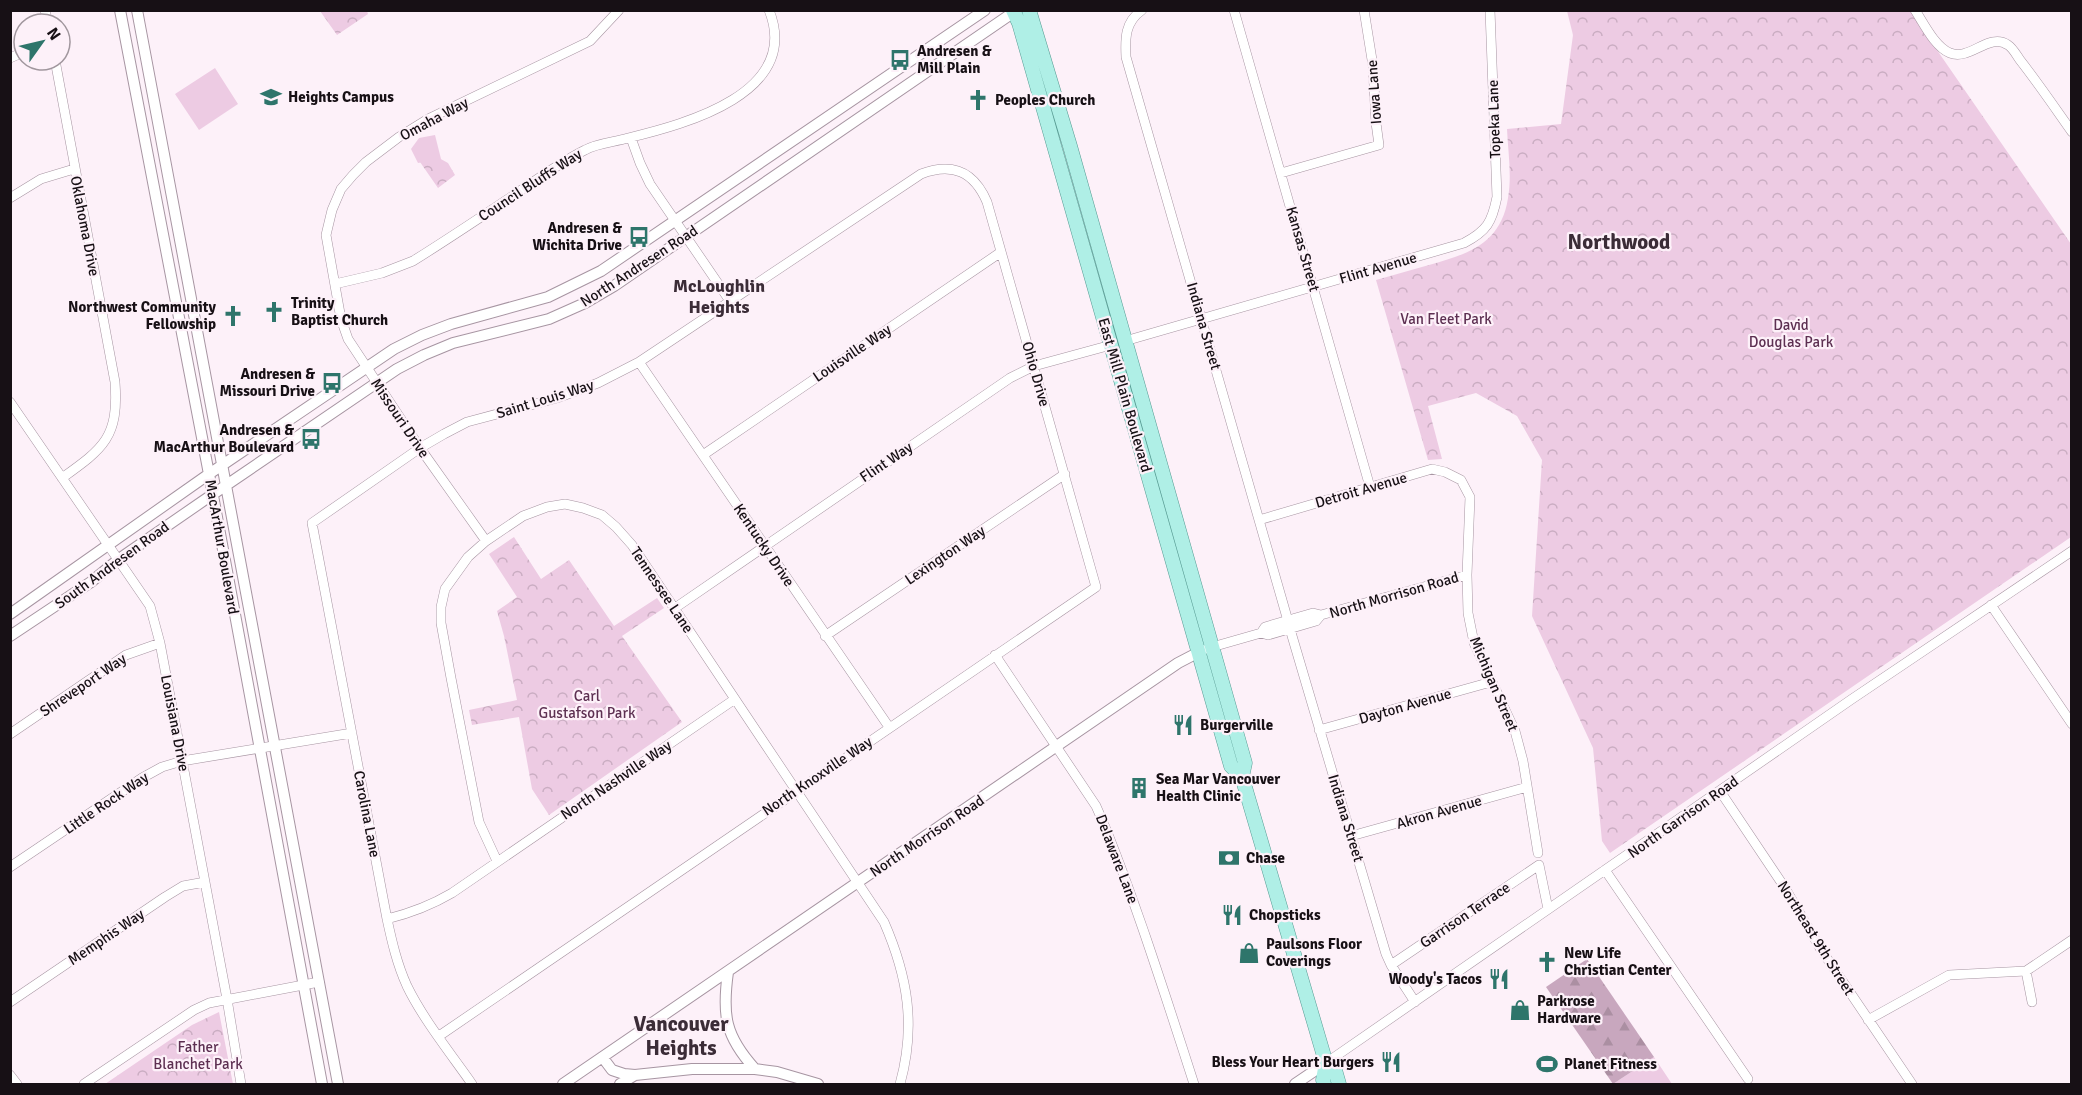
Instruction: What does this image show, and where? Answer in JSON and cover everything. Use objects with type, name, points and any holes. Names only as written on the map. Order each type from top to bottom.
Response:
[{"type":"main road","name":"East Mill Plain Boulevard","points":[[1029,10],[1125,341],[1205,650]]},
{"type":"main road","name":"East Mill Plain Boulevard","points":[[1014,11],[1111,345],[1205,650],[1245,763],[1242,777],[1326,1063],[1324,1084]]},
{"type":"main road","name":"East Mill Plain Boulevard","points":[[1326,1063],[1335,1071],[1339,1084]]},
{"type":"street","name":"MacArthur Boulevard","points":[[120,10],[213,494],[322,1084]]},
{"type":"street","name":"MacArthur Boulevard","points":[[137,10],[338,1084]]},
{"type":"street","name":"Omaha Way","points":[[335,284],[327,235],[332,210],[341,189],[366,162],[428,119],[590,41],[619,10]]},
{"type":"street","name":"Council Bluffs Way","points":[[335,284],[382,273],[413,261],[570,157],[588,148],[631,138],[715,110],[736,99],[751,87],[765,70],[775,45],[774,22],[769,10]]},
{"type":"street","name":"North Andresen Road","points":[[209,474],[366,368],[422,335],[470,318],[525,305],[578,284],[602,271],[985,10]]},
{"type":"street","name":"Indiana Street","points":[[1142,10],[1134,16],[1125,32],[1126,57],[1351,836],[1391,966],[1415,1002]]},
{"type":"street","name":"Kansas Street","points":[[1234,10],[1370,487]]},
{"type":"street","name":"Iowa Lane","points":[[1281,173],[1378,145],[1373,66],[1364,10]]},
{"type":"street","name":"Topeka Lane","points":[[1487,226],[1494,214],[1497,197],[1490,10]]},
{"type":"street","points":[[1915,10],[1940,45],[1950,53],[1971,51],[1991,42],[2008,45],[2072,132]]},
{"type":"street","name":"North Andresen Road","points":[[213,494],[376,382],[424,355],[453,344],[549,319],[585,303],[614,286],[1014,11]]},
{"type":"street","name":"Oklahoma Drive","points":[[57,72],[115,382],[117,405],[114,423],[106,441],[96,452],[62,478]]},
{"type":"street","points":[[631,138],[650,184],[730,301]]},
{"type":"street","name":"Saint Louis Way","points":[[312,523],[420,448],[467,422],[557,398],[598,383],[639,362],[921,174],[934,169],[948,168],[961,172]]},
{"type":"street","points":[[10,198],[41,179],[74,169]]},
{"type":"street","name":"Ohio Drive","points":[[961,172],[973,179],[982,190],[987,202],[1096,586]]},
{"type":"street","name":"Flint Avenue","points":[[1125,341],[1464,243],[1476,237],[1487,226]]},
{"type":"street","name":"Louisville Way","points":[[703,455],[1001,252]]},
{"type":"street","name":"Missouri Drive","points":[[335,284],[341,319],[348,339],[420,448],[486,541]]},
{"type":"street","name":"Flint Way","points":[[675,608],[1010,378],[1034,366],[1111,345]]},
{"type":"street","name":"Kentucky Drive","points":[[639,362],[889,728]]},
{"type":"street","name":"Louisiana Drive","points":[[10,402],[150,606],[160,643],[241,1084]]},
{"type":"street","name":"Detroit Avenue","points":[[1259,520],[1432,469],[1445,471],[1461,480]]},
{"type":"street","name":"South Andresen Road","points":[[10,614],[209,474]]},
{"type":"street","name":"Lexington Way","points":[[825,636],[1065,474]]},
{"type":"street","name":"Michigan Street","points":[[1461,480],[1470,497],[1468,613],[1474,643],[1515,731],[1538,853]]},
{"type":"street","name":"South Andresen Road","points":[[10,636],[91,582],[119,559],[213,494]]},
{"type":"street","name":"Tennessee Lane","points":[[497,861],[479,822],[441,623],[441,607],[445,589],[468,556],[486,541],[523,516],[547,507],[565,504],[602,515],[616,526],[632,545],[884,922],[903,973],[909,1019],[900,1084]]},
{"type":"street","name":"Carolina Lane","points":[[312,523],[396,957],[408,987],[472,1084]]},
{"type":"street","name":"North Garrison Road","points":[[1299,1084],[1548,909],[2072,551]]},
{"type":"street","name":"North Morrison Road","points":[[563,1084],[1178,663],[1205,650],[1262,633],[1266,627],[1289,625],[1313,613],[1321,615],[1467,574]]},
{"type":"street","name":"North Knoxville Way","points":[[439,1036],[1096,586]]},
{"type":"street","points":[[1990,605],[2072,724]]},
{"type":"street","name":"Shreveport Way","points":[[10,734],[126,655],[160,643]]},
{"type":"street","name":"Delaware Lane","points":[[995,655],[1096,806],[1109,833],[1194,1084]]},
{"type":"street","name":"Dayton Avenue","points":[[1319,730],[1491,682]]},
{"type":"street","name":"North Nashville Way","points":[[387,919],[411,914],[433,904],[735,699]]},
{"type":"street","name":"Little Rock Way","points":[[10,867],[142,778],[162,767],[182,761],[260,750],[352,733]]},
{"type":"street","name":"Akron Avenue","points":[[1351,836],[1527,787]]},
{"type":"street","name":"Northeast 9th Street","points":[[1720,791],[1785,888],[1820,948],[1912,1084]]},
{"type":"street","name":"Garrison Terrace","points":[[1391,966],[1539,865],[1548,909]]},
{"type":"street","points":[[1605,870],[1748,1079]]},
{"type":"street","name":"Memphis Way","points":[[10,1002],[165,897],[183,886],[205,882]]},
{"type":"street","points":[[1868,1020],[1949,975],[2026,971],[2072,940]]},
{"type":"street","points":[[2026,971],[2032,1002]]},
{"type":"street","points":[[728,972],[724,998],[726,1019],[732,1039],[755,1069]]},
{"type":"street","points":[[84,1084],[194,1010],[209,1003],[319,982]]},
{"type":"street","points":[[603,1058],[612,1070],[624,1074],[635,1075],[692,1069],[755,1069],[777,1072],[818,1084]]},
{"type":"street","points":[[10,1075],[17,1084]]},
{"type":"street","points":[[620,1084],[635,1075]]},
{"type":"green space","points":[[320,11],[367,11],[368,14],[337,35]]},
{"type":"green space","name":"David Douglas Park","points":[[1567,11],[1910,11],[2071,244],[2071,537],[1610,853],[1602,841],[1593,748],[1532,616],[1542,460],[1517,416],[1476,393],[1428,406],[1442,459],[1428,460],[1376,280],[1443,261],[1469,251],[1490,237],[1498,226],[1504,214],[1509,190],[1507,129],[1561,124],[1573,35]]},
{"type":"green space","points":[[215,68],[238,104],[199,130],[175,94]]},
{"type":"green space","points":[[435,135],[441,159],[418,163],[411,149],[419,138]]},
{"type":"green space","points":[[439,158],[448,163],[455,175],[438,188],[420,162]]},
{"type":"green space","name":"Carl Gustafson Park","points":[[514,537],[541,579],[569,560],[614,626],[657,598],[664,608],[622,636],[682,722],[549,815],[532,789],[519,717],[472,725],[469,710],[517,700],[497,611],[517,597],[489,554]]},
{"type":"green space","points":[[1587,959],[1654,1057],[1613,1084],[1546,987]]},
{"type":"green space","name":"Father Blanchet Park","points":[[219,1012],[233,1084],[105,1084],[192,1025]]},
{"type":"green space","points":[[1654,1057],[1672,1084],[1613,1084]]},
{"type":"place","name":"Andresen & Mill Plain","points":[[900,60]]},
{"type":"place","name":"Heights Campus","points":[[271,97]]},
{"type":"place","name":"Peoples Church","points":[[978,100]]},
{"type":"place","name":"Andresen & Wichita Drive","points":[[639,237]]},
{"type":"place","name":"Trinity Baptist Church","points":[[274,312]]},
{"type":"place","name":"Northwest Community Fellowship","points":[[233,316]]},
{"type":"place","name":"Andresen & Missouri Drive","points":[[332,383]]},
{"type":"place","name":"Andresen & MacArthur Boulevard","points":[[311,439]]},
{"type":"place","name":"Burgerville","points":[[1183,725]]},
{"type":"place","name":"Sea Mar Vancouver Health Clinic","points":[[1139,788]]},
{"type":"place","name":"Chase","points":[[1229,858]]},
{"type":"place","name":"Chopsticks","points":[[1232,915]]},
{"type":"place","name":"Paulsons Floor Coverings","points":[[1249,953]]},
{"type":"place","name":"New Life Christian Center","points":[[1547,962]]},
{"type":"place","name":"Woody's Tacos","points":[[1499,979]]},
{"type":"place","name":"Parkrose Hardware","points":[[1520,1010]]},
{"type":"place","name":"Bless Your Heart Burgers","points":[[1391,1062]]},
{"type":"place","name":"Planet Fitness","points":[[1547,1064]]},
{"type":"district","name":"Northwood","points":[[1619,242]]},
{"type":"district","name":"McLoughlin Heights","points":[[719,296]]},
{"type":"district","name":"Vancouver Heights","points":[[681,1036]]},
{"type":"park label","name":"Van Fleet Park","points":[[1446,319]]}]
